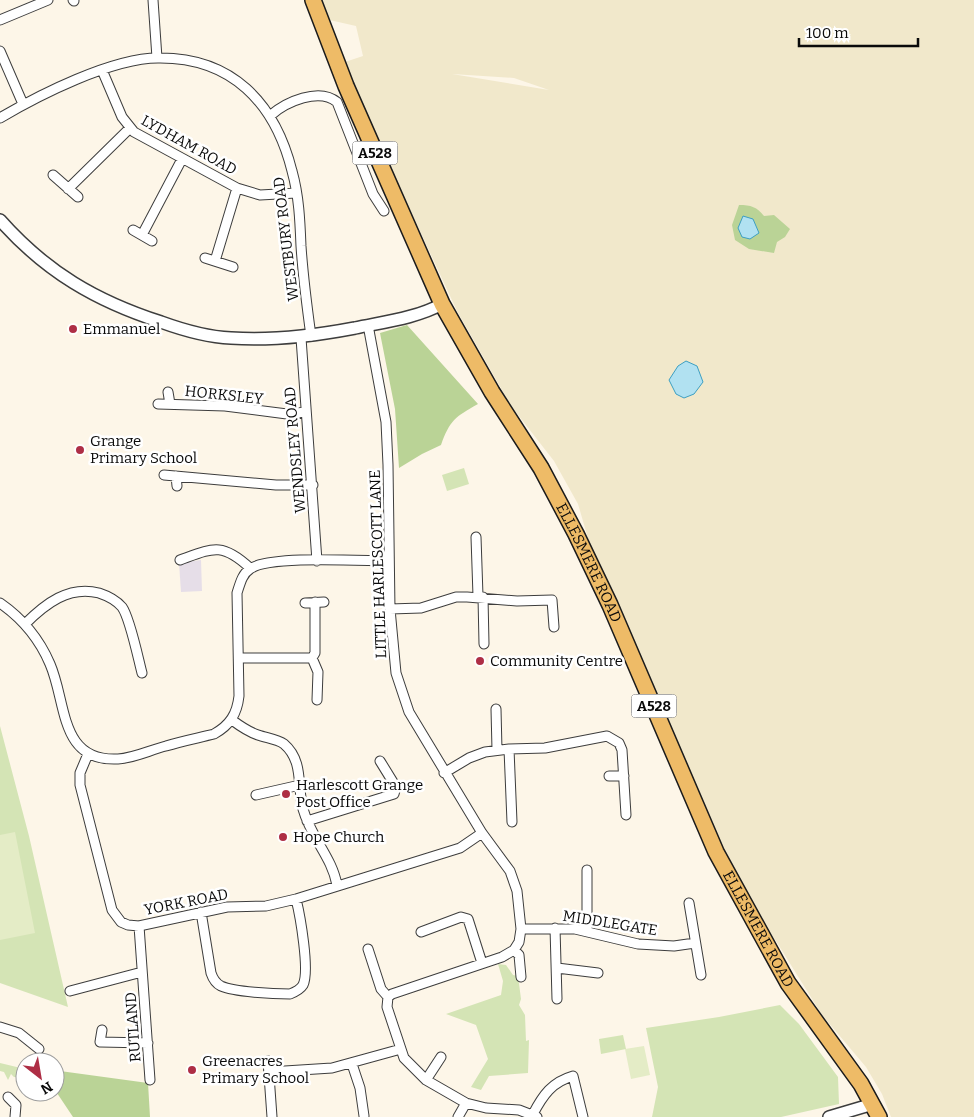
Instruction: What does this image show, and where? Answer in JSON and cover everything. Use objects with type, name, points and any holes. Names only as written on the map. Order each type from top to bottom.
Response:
[{"type":"main road","name":"ELLESMERE ROAD","points":[[313,0],[346,86],[442,304],[492,392],[541,468],[576,534],[610,605],[716,852],[788,983],[861,1084],[876,1110]]},
{"type":"street","points":[[0,20],[48,0]]},
{"type":"street","points":[[153,0],[157,58]]},
{"type":"street","points":[[0,51],[23,104]]},
{"type":"street","name":"WESTBURY ROAD","points":[[0,118],[50,90],[102,70],[157,58],[188,60],[223,72],[252,94],[271,115],[288,157],[296,193],[306,337]]},
{"type":"street","name":"LYDHAM ROAD","points":[[102,70],[122,117],[130,128],[182,159],[237,188],[260,195],[296,193]]},
{"type":"street","points":[[271,115],[279,108],[300,100],[325,95],[337,102],[374,206],[384,212]]},
{"type":"street","points":[[68,189],[130,128]]},
{"type":"street","points":[[142,235],[182,159]]},
{"type":"street","points":[[53,176],[78,197]]},
{"type":"street","points":[[215,261],[237,188]]},
{"type":"street","points":[[0,220],[50,268],[102,300],[131,313],[182,329],[229,338],[306,337],[430,310],[442,304]]},
{"type":"street","points":[[132,230],[152,241]]},
{"type":"street","points":[[205,258],[233,267]]},
{"type":"street","name":"LITTLE HARLESCOTT LANE","points":[[368,325],[386,422],[392,649],[401,691],[409,712],[444,773],[482,834],[510,871],[517,891],[521,929],[519,942],[514,950]]},
{"type":"street","name":"WENDSLEY ROAD","points":[[306,337],[306,412],[313,485],[317,561]]},
{"type":"street","name":"HORKSLEY","points":[[168,392],[170,404]]},
{"type":"street","name":"HORKSLEY","points":[[158,404],[224,406],[287,414],[306,412]]},
{"type":"street","points":[[164,475],[276,486],[313,485]]},
{"type":"street","points":[[176,476],[177,486]]},
{"type":"street","points":[[476,537],[484,644]]},
{"type":"street","points":[[180,560],[203,551],[221,549],[236,556],[250,568]]},
{"type":"street","points":[[0,603],[25,624],[39,642],[50,664],[73,738],[88,754],[109,759],[135,756],[214,734],[232,720],[239,696],[237,592],[240,582],[250,568],[270,562],[389,561]]},
{"type":"street","points":[[25,624],[42,607],[57,597],[73,592],[90,591],[105,595],[115,600],[123,608],[142,673]]},
{"type":"street","points":[[390,609],[421,608],[456,597],[481,596],[502,601],[552,600],[554,628]]},
{"type":"street","points":[[304,602],[319,602],[315,653],[312,658]]},
{"type":"street","points":[[239,658],[312,658]]},
{"type":"street","points":[[312,658],[318,672],[317,700]]},
{"type":"street","points":[[496,710],[496,750]]},
{"type":"street","points":[[232,720],[257,735],[282,743],[293,754],[298,767],[302,806],[307,821],[315,840],[330,863],[337,885]]},
{"type":"street","points":[[444,773],[469,758],[496,750],[545,748],[607,736],[619,743],[623,763],[626,815]]},
{"type":"street","points":[[509,749],[512,822]]},
{"type":"street","name":"YORK ROAD","points":[[88,754],[80,773],[80,785],[112,910],[121,922],[128,925],[154,924],[227,907],[266,906],[296,899],[460,848],[482,834]]},
{"type":"street","points":[[307,821],[394,794],[396,787],[380,761]]},
{"type":"street","points":[[609,776],[624,776]]},
{"type":"street","points":[[256,795],[300,784]]},
{"type":"street","points":[[587,870],[587,930]]},
{"type":"street","points":[[201,912],[211,973],[215,982],[221,986],[240,990],[290,994],[298,991],[303,985],[304,975],[302,929],[296,899]]},
{"type":"street","points":[[688,903],[701,975]]},
{"type":"street","points":[[427,933],[461,918],[468,919],[482,963]]},
{"type":"street","name":"RUTLAND","points":[[140,926],[150,1080]]},
{"type":"street","points":[[554,928],[557,999]]},
{"type":"street","name":"MIDDLEGATE","points":[[521,929],[587,930],[638,944],[674,946],[695,943]]},
{"type":"street","points":[[388,997],[514,950],[519,956],[521,977]]},
{"type":"street","points":[[373,953],[381,989],[388,997],[387,1007],[401,1049],[410,1065],[426,1080],[466,1103],[535,1115],[543,1095],[551,1086],[560,1080],[573,1076],[583,1117]]},
{"type":"street","points":[[557,968],[598,973]]},
{"type":"street","name":"RUTLAND","points":[[70,990],[142,972]]},
{"type":"street","points":[[0,1027],[19,1033],[39,1049]]},
{"type":"street","points":[[102,1030],[99,1046],[148,1042]]},
{"type":"street","points":[[269,1072],[332,1068],[401,1049]]},
{"type":"street","points":[[426,1080],[441,1057]]},
{"type":"street","points":[[268,1061],[272,1117]]},
{"type":"street","points":[[352,1064],[360,1088],[364,1116]]},
{"type":"street","points":[[8,1097],[18,1103],[15,1117]]},
{"type":"street","points":[[458,1117],[466,1103]]},
{"type":"street","points":[[829,1117],[876,1110]]},
{"type":"shaded area","points":[[322,0],[974,0],[974,1117],[891,1117],[882,1094],[866,1067],[822,1015],[776,941],[759,921],[733,879],[590,545],[578,504],[554,461],[511,406],[457,311],[342,63],[363,56],[356,26],[325,19]],"holes":[[[452,74],[514,78],[549,90]]]},
{"type":"shaded area","points":[[201,560],[202,591],[181,592],[179,563]]},
{"type":"green space","points":[[739,205],[753,207],[764,216],[774,215],[790,229],[785,237],[777,242],[774,253],[749,249],[735,240],[732,225]]},
{"type":"green space","points":[[407,325],[478,404],[454,420],[447,430],[441,445],[399,468],[395,409],[380,333]]},
{"type":"green space","points":[[464,468],[469,484],[447,491],[442,475]]},
{"type":"green space","points":[[0,726],[29,836],[68,1007],[0,983]]},
{"type":"green space","points":[[15,832],[35,933],[0,940],[0,835]]},
{"type":"green space","points":[[498,964],[506,965],[513,975],[518,976],[521,999],[519,1005],[525,1015],[526,1041],[529,1040],[528,1073],[489,1076],[481,1090],[471,1087],[488,1059],[476,1025],[446,1014],[501,995],[503,981]]},
{"type":"green space","points":[[780,1005],[799,1024],[838,1077],[839,1104],[781,1117],[652,1117],[658,1087],[646,1028],[719,1017]]},
{"type":"green space","points":[[623,1035],[626,1049],[601,1054],[599,1039]]},
{"type":"green space","points":[[644,1046],[650,1075],[631,1079],[625,1049]]},
{"type":"green space","points":[[0,1063],[15,1067],[15,1077],[11,1074],[8,1080],[4,1072],[0,1071]]},
{"type":"green space","points":[[65,1072],[148,1083],[150,1117],[73,1117],[63,1102],[65,1102]]},
{"type":"water","points":[[743,216],[753,219],[759,233],[750,239],[742,237],[738,228]]},
{"type":"water","points":[[686,361],[697,366],[703,382],[694,394],[684,398],[676,394],[669,380],[678,366]]},
{"type":"place","name":"Emmanuel","points":[[73,329]]},
{"type":"place","name":"Grange Primary School","points":[[80,450]]},
{"type":"place","name":"Community Centre","points":[[480,661]]},
{"type":"place","name":"Harlescott Grange Post Office","points":[[286,794]]},
{"type":"place","name":"Hope Church","points":[[283,837]]},
{"type":"place","name":"Greenacres Primary School","points":[[192,1070]]}]
